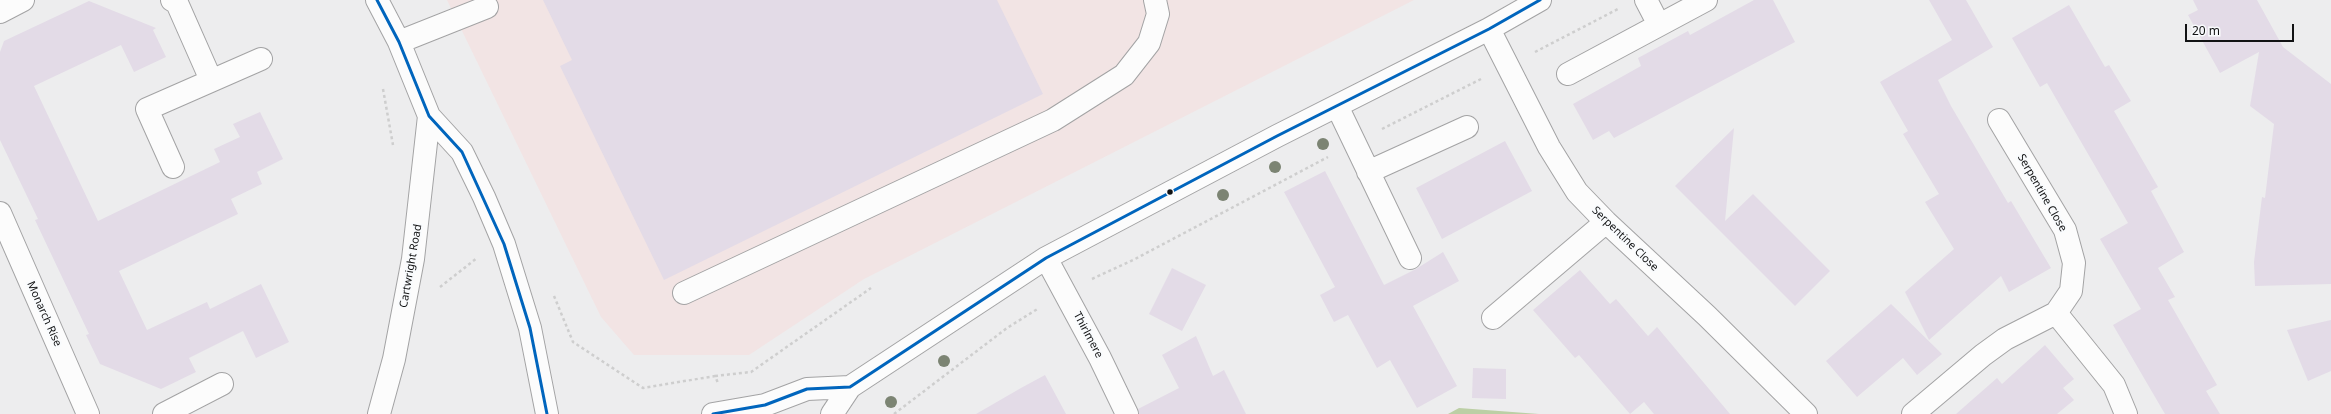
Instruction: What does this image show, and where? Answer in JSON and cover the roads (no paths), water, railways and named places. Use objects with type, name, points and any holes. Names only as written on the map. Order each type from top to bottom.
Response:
[{"type":"street","points":[[0,12],[23,0]]},
{"type":"street","points":[[172,0],[177,3],[211,80]]},
{"type":"street","name":"Cartwright Road","points":[[377,0],[399,42],[429,116],[462,152],[484,197],[504,244],[530,328],[547,414]]},
{"type":"street","points":[[684,294],[1053,120],[1124,75],[1149,43],[1158,14],[1155,0]]},
{"type":"street","points":[[832,414],[850,387],[1046,258],[1337,106],[1489,29],[1540,0]]},
{"type":"street","points":[[1646,0],[1659,25]]},
{"type":"street","points":[[1568,74],[1706,0]]},
{"type":"street","points":[[399,42],[487,7]]},
{"type":"street","name":"Serpentine Close","points":[[1489,29],[1563,172],[1577,192],[1606,222],[1707,316],[1806,414]]},
{"type":"street","points":[[173,167],[147,109],[261,59]]},
{"type":"street","points":[[1337,106],[1410,258]]},
{"type":"street","name":"Cartwright Road","points":[[379,414],[394,359],[414,259],[429,116]]},
{"type":"street","name":"Serpentine Close","points":[[1913,414],[1983,355],[2005,339],[2056,313],[2071,291],[2074,263],[2065,230],[1999,120]]},
{"type":"street","points":[[1368,172],[1467,127]]},
{"type":"street","name":"Monarch Rise","points":[[0,213],[88,414]]},
{"type":"street","points":[[1493,318],[1606,222]]},
{"type":"street","name":"Thirlmere","points":[[1046,258],[1100,358],[1127,414]]},
{"type":"street","points":[[2056,313],[2114,385],[2126,414]]},
{"type":"street","points":[[164,414],[222,384]]},
{"type":"street","points":[[713,414],[765,405],[807,389],[850,387]]}]
